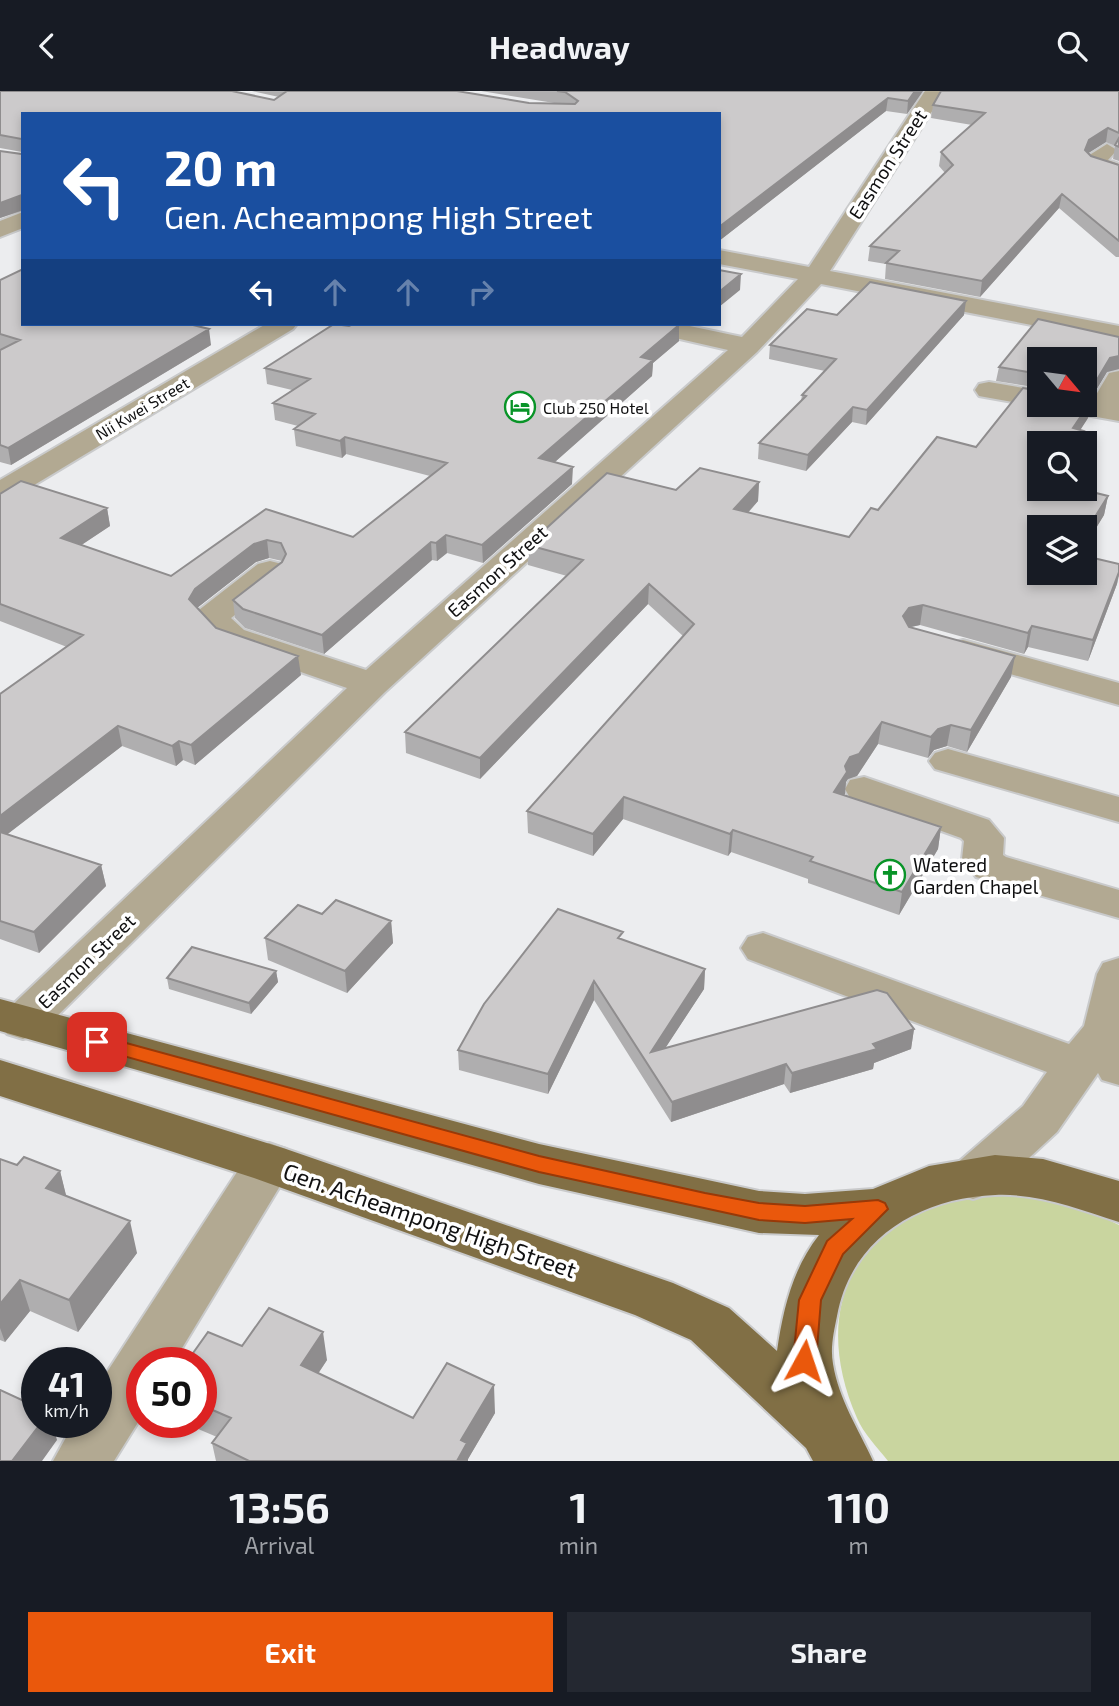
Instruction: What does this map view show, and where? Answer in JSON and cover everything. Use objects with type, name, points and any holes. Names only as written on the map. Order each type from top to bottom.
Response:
[{"type":"main road","points":[[11,1018],[539,1164],[705,1201],[759,1212],[805,1215],[878,1209]]},
{"type":"main road","name":"Gen. Acheampong High Street","points":[[0,1078],[270,1163],[654,1299],[710,1324],[834,1445]]},
{"type":"main road","points":[[834,1445],[804,1361],[810,1300],[835,1248],[878,1209],[933,1184],[995,1175],[1064,1183],[1119,1202]]},
{"type":"street","name":"Easmon Street","points":[[11,1018],[372,684],[748,346],[815,276],[935,91]]},
{"type":"street","points":[[1107,150],[1095,160],[1096,163],[1119,171]]},
{"type":"street","points":[[0,230],[21,220]]},
{"type":"street","points":[[721,257],[1119,334]]},
{"type":"street","name":"Nii Kwei Street","points":[[0,493],[281,326]]},
{"type":"street","points":[[654,326],[748,346]]},
{"type":"street","points":[[1110,412],[1119,379]]},
{"type":"street","points":[[989,390],[1027,397]]},
{"type":"street","points":[[270,571],[211,617],[218,626],[232,637],[372,684]]},
{"type":"street","points":[[933,641],[1119,694]]},
{"type":"street","points":[[948,761],[1119,810]]},
{"type":"street","points":[[864,789],[975,829],[984,838],[982,859],[991,867],[1119,904]]},
{"type":"street","points":[[763,948],[1109,1025],[1040,1119],[973,1178]]},
{"type":"street","points":[[154,1347],[270,1163]]},
{"type":"street","points":[[82,1461],[126,1392]]},
{"type":"green space","points":[[1014,1194],[1079,1206],[1119,1225],[1119,1461],[888,1461],[860,1424],[844,1382],[838,1347],[840,1314],[848,1284],[863,1257],[885,1234],[914,1215],[958,1198]]},
{"type":"building","points":[[0,91],[232,91],[274,100],[287,91],[457,91],[529,103],[575,104],[578,101],[565,92],[557,91],[915,91],[908,101],[888,98],[721,225],[721,112],[21,112],[21,139],[0,135]]},
{"type":"building","points":[[941,91],[1119,91],[1119,133],[1108,128],[1089,140],[1085,150],[1091,156],[1119,165],[1119,241],[1062,194],[982,281],[886,263],[899,251],[870,246],[953,165],[941,152],[985,113],[933,105]]},
{"type":"building","points":[[0,151],[21,154],[21,195],[0,203]]},
{"type":"building","points":[[21,270],[21,326],[197,326],[209,329],[8,448],[0,445],[0,350],[20,340],[0,334],[0,280]]},
{"type":"building","points":[[721,270],[741,274],[721,290]]},
{"type":"building","points":[[870,282],[966,301],[867,410],[853,407],[808,455],[759,443],[806,396],[802,395],[836,359],[770,345],[807,309],[837,315]]},
{"type":"building","points":[[1038,319],[1119,337],[1119,356],[1110,358],[1097,380],[1097,347],[1027,347],[1027,372],[999,367]]},
{"type":"building","points":[[331,326],[678,326],[641,357],[653,360],[539,458],[573,467],[482,545],[446,535],[436,543],[431,542],[322,635],[243,609],[233,600],[282,562],[286,554],[281,543],[267,540],[254,544],[195,589],[189,599],[216,628],[298,656],[191,745],[179,741],[172,746],[118,726],[0,816],[0,694],[83,635],[0,604],[0,494],[21,481],[107,508],[61,538],[171,576],[266,509],[353,537],[447,463],[345,437],[340,441],[294,429],[315,414],[273,403],[310,379],[265,368]]},
{"type":"building","points":[[1023,388],[1027,389],[1027,417],[1080,417],[1073,428],[1084,431],[1027,431],[1027,501],[1097,501],[1097,493],[1108,496],[1096,515],[1027,515],[1027,585],[1097,585],[1097,559],[1119,564],[1119,572],[1093,640],[1032,626],[1028,633],[923,605],[909,608],[903,616],[909,627],[1015,656],[971,730],[951,725],[938,729],[931,737],[882,722],[859,754],[850,757],[845,766],[847,772],[834,792],[941,827],[902,892],[810,861],[813,857],[733,830],[730,834],[624,797],[593,834],[527,811],[694,624],[649,584],[480,758],[405,732],[583,560],[528,545],[607,473],[676,490],[700,468],[759,482],[734,509],[849,537],[871,508],[878,510],[937,437],[976,447]]},
{"type":"building","points":[[0,832],[101,865],[34,932],[0,921]]},
{"type":"building","points":[[336,900],[391,921],[345,971],[265,938],[298,905],[322,914]]},
{"type":"building","points":[[558,909],[623,932],[618,938],[705,969],[651,1052],[877,990],[887,993],[914,1029],[873,1044],[877,1049],[792,1073],[786,1064],[672,1102],[594,981],[548,1074],[458,1050],[484,1004]]},
{"type":"building","points":[[192,947],[276,971],[249,1003],[167,978]]},
{"type":"building","points":[[24,1157],[60,1171],[46,1188],[130,1221],[69,1300],[20,1280],[0,1304],[0,1159],[17,1165]]},
{"type":"building","points":[[269,1308],[323,1332],[301,1365],[413,1418],[447,1363],[494,1385],[461,1440],[467,1443],[457,1461],[249,1461],[212,1443],[231,1418],[217,1412],[217,1347],[197,1347],[208,1332],[242,1346]]},
{"type":"building","points":[[0,1390],[21,1400],[21,1438],[30,1438],[12,1461],[0,1461]]},
{"type":"place","name":"Club 250 Hotel","points":[[520,407]]},
{"type":"place","name":"Watered Garden Chapel","points":[[890,875]]},
{"type":"route","points":[[97,1042],[539,1164],[705,1201],[759,1212],[805,1215],[878,1209],[835,1248],[810,1300],[804,1361]]}]
